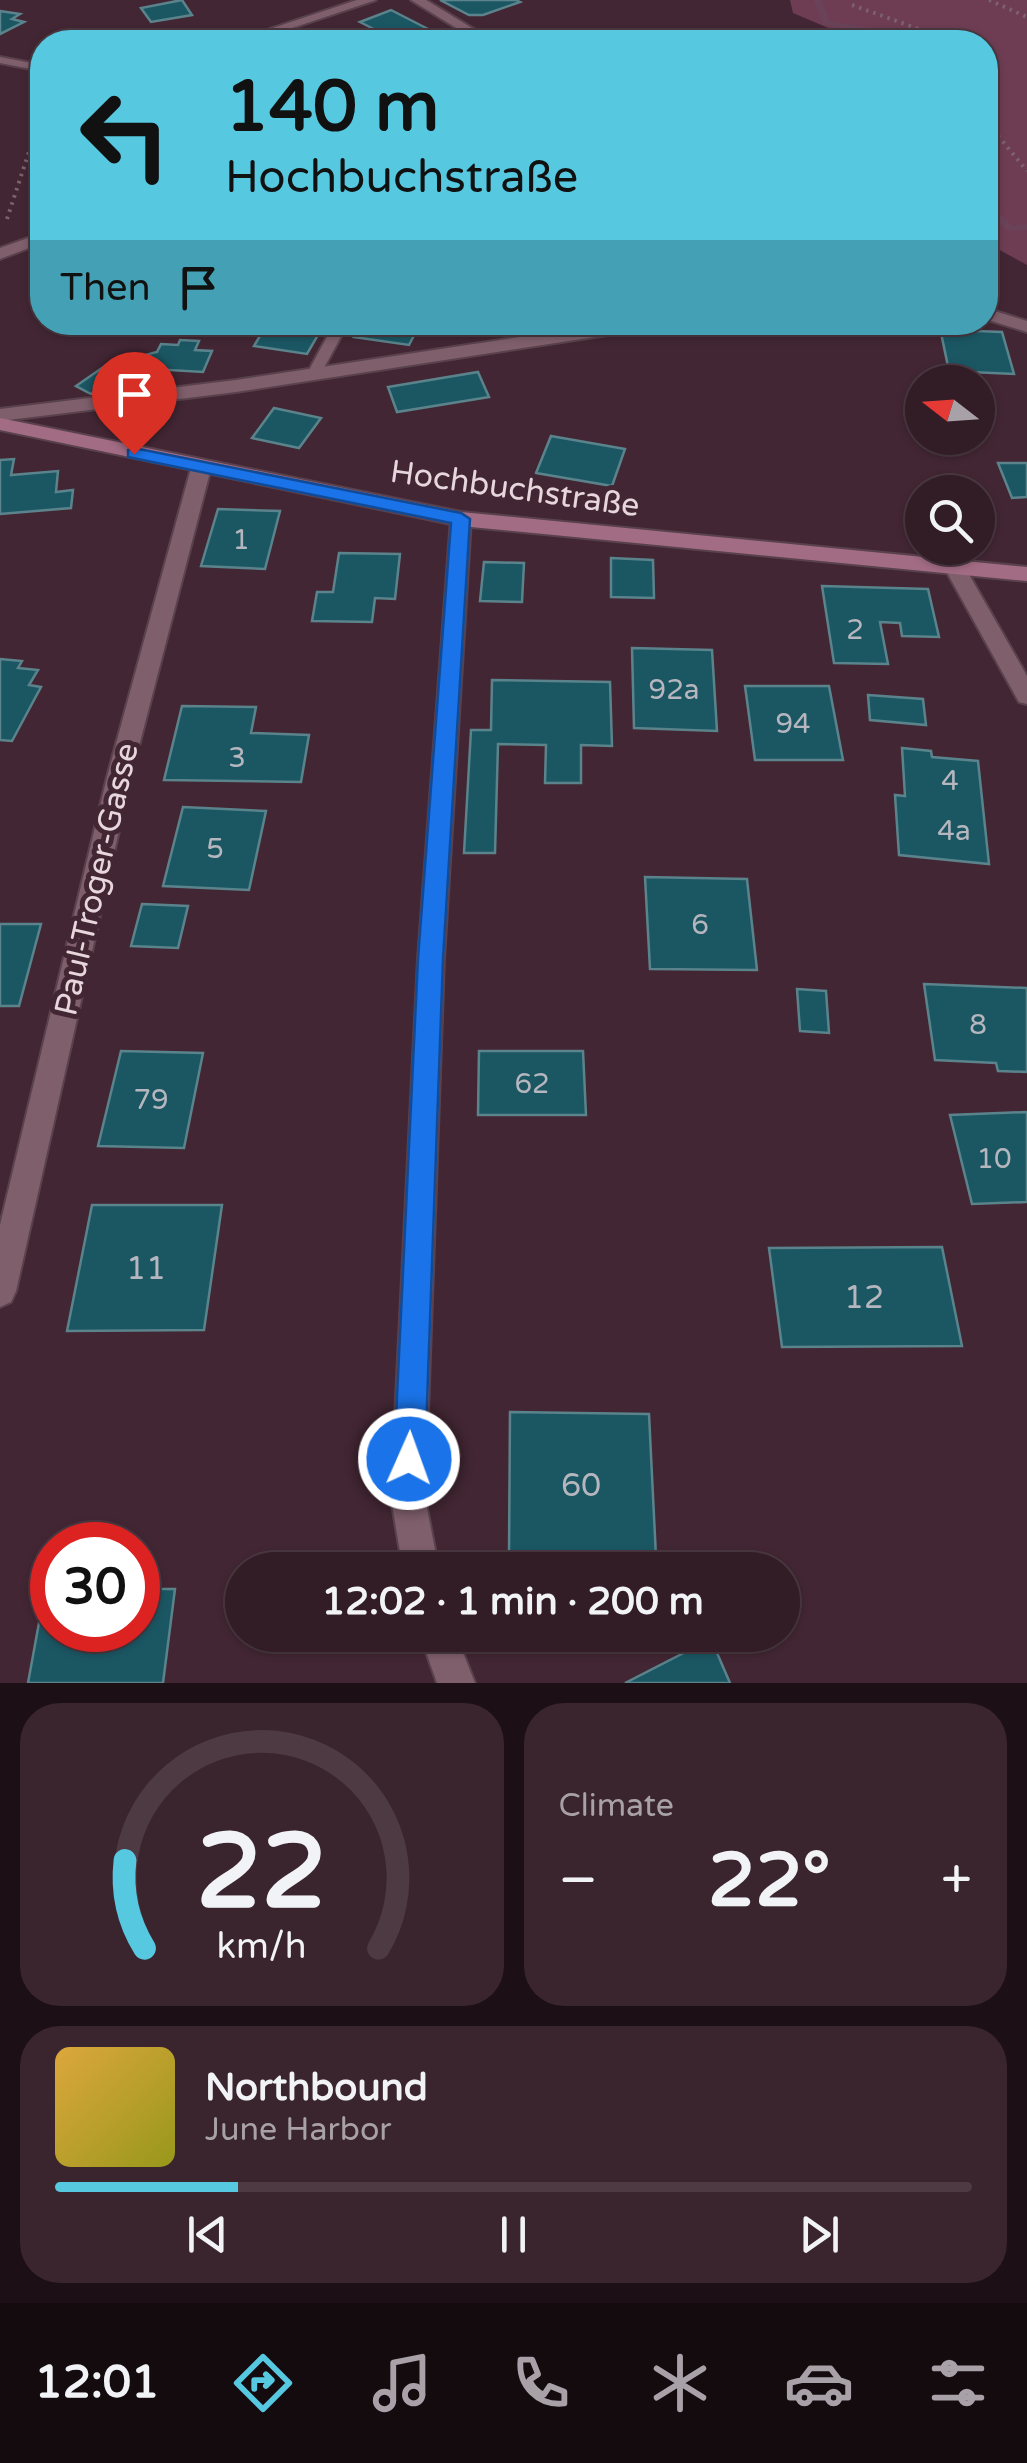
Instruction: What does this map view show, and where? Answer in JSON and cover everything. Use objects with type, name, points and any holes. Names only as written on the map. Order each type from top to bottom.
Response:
[{"type":"street","points":[[276,30],[370,0]]},
{"type":"street","points":[[417,0],[468,30]]},
{"type":"street","points":[[0,254],[30,243]]},
{"type":"street","points":[[998,317],[1027,327]]},
{"type":"street","points":[[0,416],[236,386],[570,335]]},
{"type":"street","name":"Hochbuchstraße","points":[[0,424],[461,519],[1027,574]]},
{"type":"street","name":"Paul-Troger-Gasse","points":[[0,1291],[119,777],[201,468]]},
{"type":"street","points":[[417,1552],[408,1498],[430,959],[461,519]]},
{"type":"street","points":[[956,569],[1027,696]]},
{"type":"street","points":[[444,1652],[456,1683]]},
{"type":"lane","points":[[0,60],[30,66]]},
{"type":"lane","points":[[315,372],[335,335]]},
{"type":"path","points":[[989,0],[1027,18]]},
{"type":"path","points":[[852,5],[919,30]]},
{"type":"path","points":[[998,136],[1027,171]]},
{"type":"path","points":[[5,225],[30,149]]},
{"type":"shaded area","points":[[790,0],[1027,0],[1027,265],[998,249],[998,30],[833,30],[793,13]]},
{"type":"building","points":[[182,0],[192,15],[151,22],[141,8]]},
{"type":"building","points":[[440,0],[520,2],[483,15],[469,15]]},
{"type":"building","points":[[391,10],[430,30],[376,30],[360,22]]},
{"type":"building","points":[[0,11],[20,14],[12,19],[24,22],[0,34]]},
{"type":"building","points":[[1002,332],[1014,374],[995,373],[995,365],[948,365],[941,335]]},
{"type":"building","points":[[260,335],[318,335],[307,354],[254,346]]},
{"type":"building","points":[[355,335],[414,335],[409,345]]},
{"type":"building","points":[[180,340],[199,341],[195,350],[212,351],[203,372],[134,368],[145,355],[157,352],[161,344],[178,345]]},
{"type":"building","points":[[115,359],[131,366],[91,394],[76,386]]},
{"type":"building","points":[[478,372],[489,397],[397,412],[388,387]]},
{"type":"building","points":[[274,408],[321,418],[299,448],[252,438]]},
{"type":"building","points":[[551,436],[625,449],[612,486],[536,473]]},
{"type":"building","points":[[14,459],[11,475],[58,471],[56,492],[73,490],[71,508],[0,514],[0,460]]},
{"type":"building","points":[[998,463],[1027,463],[1027,497],[1012,498]]},
{"type":"building","points":[[218,509],[280,511],[265,569],[201,566]]},
{"type":"building","points":[[339,553],[400,554],[395,599],[375,598],[372,622],[312,621],[317,592],[333,592]]},
{"type":"building","points":[[611,558],[653,560],[654,598],[611,597]]},
{"type":"building","points":[[484,562],[524,563],[522,602],[480,601]]},
{"type":"building","points":[[822,586],[928,589],[939,637],[902,636],[900,623],[880,622],[888,664],[834,663]]},
{"type":"building","points":[[632,648],[712,650],[717,731],[634,728]]},
{"type":"building","points":[[0,659],[22,661],[18,668],[38,670],[29,685],[41,687],[12,741],[0,740]]},
{"type":"building","points":[[492,680],[610,682],[612,746],[581,745],[581,783],[545,783],[546,745],[498,744],[495,853],[464,853],[471,730],[491,730]]},
{"type":"building","points":[[745,686],[829,686],[843,760],[755,760]]},
{"type":"building","points":[[868,695],[923,699],[926,725],[870,720]]},
{"type":"building","points":[[182,706],[256,707],[251,733],[309,735],[301,782],[164,780]]},
{"type":"building","points":[[902,748],[931,751],[932,757],[978,761],[989,864],[899,855],[895,795],[905,796]]},
{"type":"building","points":[[183,807],[266,811],[249,890],[163,886]]},
{"type":"building","points":[[645,877],[747,879],[757,970],[650,969]]},
{"type":"building","points":[[142,904],[188,906],[178,948],[131,946]]},
{"type":"building","points":[[0,924],[41,924],[19,1006],[0,1006]]},
{"type":"building","points":[[924,984],[1027,988],[1027,1072],[998,1071],[996,1063],[935,1060]]},
{"type":"building","points":[[797,989],[826,991],[829,1033],[800,1031]]},
{"type":"building","points":[[121,1051],[203,1053],[184,1148],[98,1146]]},
{"type":"building","points":[[479,1051],[583,1051],[586,1115],[478,1115]]},
{"type":"building","points":[[1027,1112],[1027,1202],[972,1204],[950,1115]]},
{"type":"building","points":[[92,1205],[222,1205],[204,1330],[67,1331]]},
{"type":"building","points":[[942,1247],[962,1346],[782,1347],[769,1248]]},
{"type":"building","points":[[510,1412],[649,1414],[656,1552],[509,1552]]},
{"type":"building","points":[[160,1589],[175,1589],[163,1683],[28,1683],[34,1652],[160,1652]]},
{"type":"building","points":[[686,1652],[717,1652],[730,1683],[625,1683]]},
{"type":"waterway","points":[[818,0],[826,23],[866,30]]},
{"type":"waterway","points":[[998,216],[1011,229],[1027,227]]},
{"type":"route","points":[[134,454],[461,519],[430,959],[409,1459]]}]
